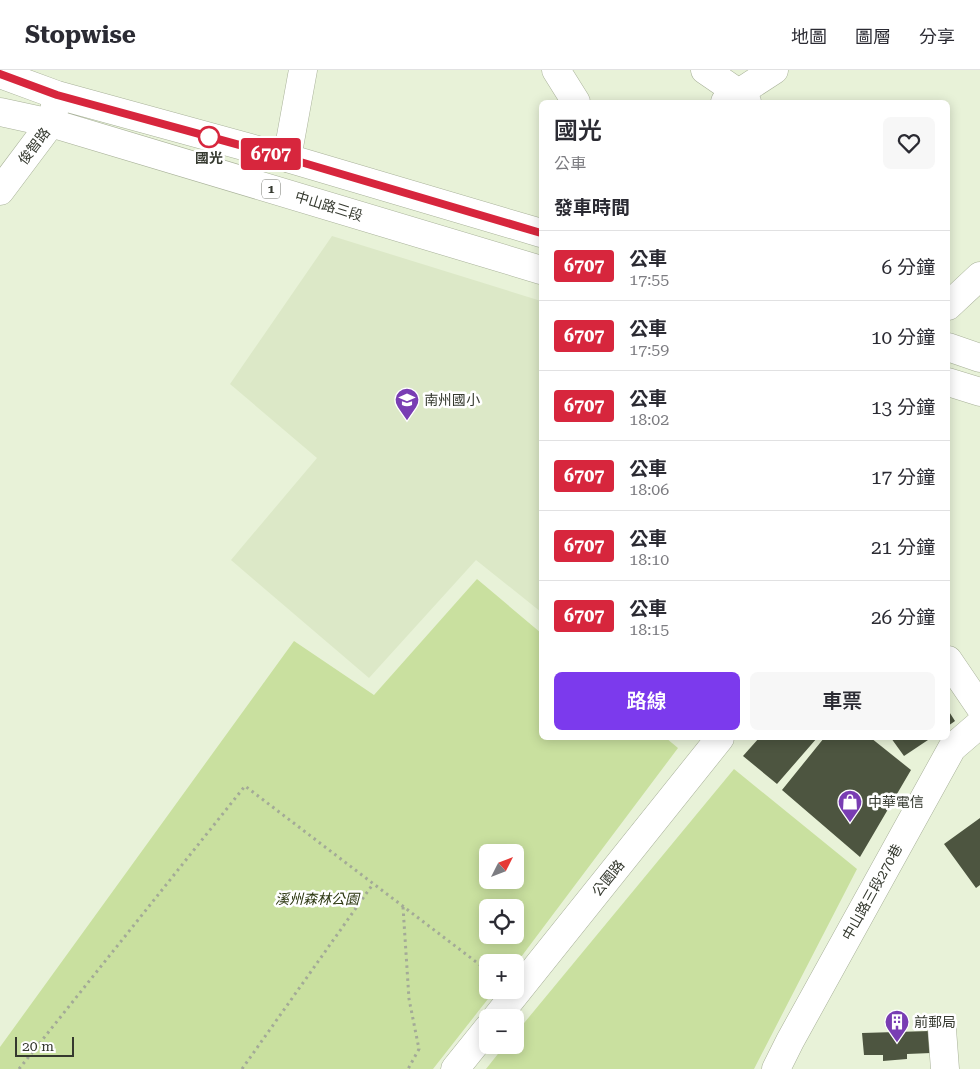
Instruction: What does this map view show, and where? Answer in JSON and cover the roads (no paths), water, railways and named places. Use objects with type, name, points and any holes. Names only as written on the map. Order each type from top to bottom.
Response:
[{"type":"main road","points":[[287,158],[303,70]]},
{"type":"main road","points":[[556,70],[575,100]]},
{"type":"main road","points":[[705,70],[737,100],[774,70]]},
{"type":"main road","points":[[0,74],[57,95],[287,158],[539,232]]},
{"type":"main road","name":"俊智路","points":[[0,191],[52,123],[57,95]]},
{"type":"main road","name":"中山路三段","points":[[0,112],[52,123],[539,269]]},
{"type":"main road","points":[[950,304],[980,276]]},
{"type":"main road","points":[[959,348],[962,386]]},
{"type":"main road","points":[[950,663],[980,708]]},
{"type":"main road","name":"中山路三段270巷","points":[[776,1069],[952,748],[980,724]]},
{"type":"main road","name":"公園路","points":[[503,1009],[718,740]]},
{"type":"main road","points":[[942,1029],[945,1069]]},
{"type":"main road","points":[[455,1069],[479,1039]]},
{"type":"place","name":"國光","points":[[209,137]]},
{"type":"place","name":"南州國小","points":[[407,421]]},
{"type":"place","name":"中華電信","points":[[850,823]]},
{"type":"place","name":"前郵局","points":[[897,1043]]},
{"type":"park label","name":"溪州森林公園","points":[[317,899]]}]
